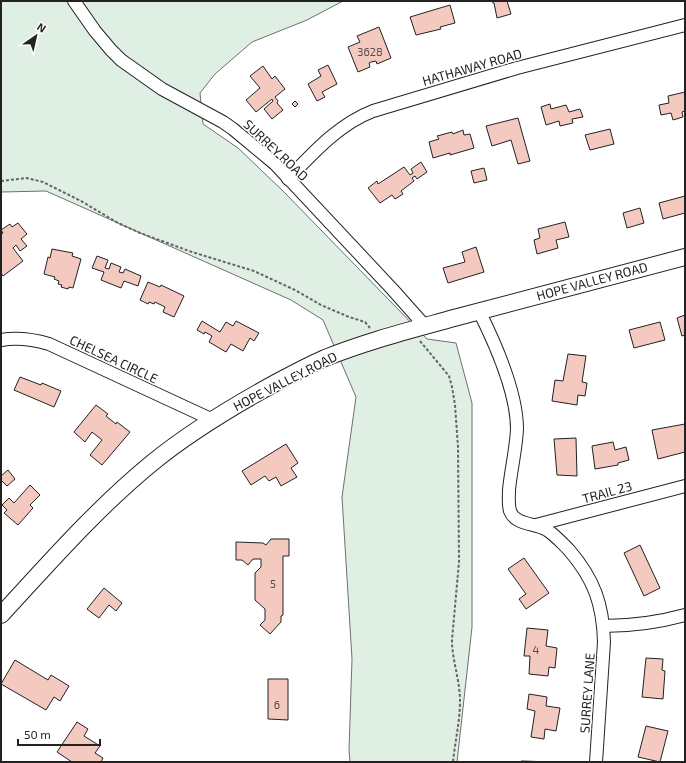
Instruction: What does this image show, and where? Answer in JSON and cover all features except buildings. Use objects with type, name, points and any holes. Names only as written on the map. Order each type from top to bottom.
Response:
[{"type":"main road","name":"HOPE VALLEY ROAD","points":[[1,616],[72,538],[121,490],[153,462],[213,420],[255,394],[325,358],[379,339],[421,332],[479,311],[685,257]]},
{"type":"street","name":"SURREY ROAD","points":[[74,1],[95,31],[121,60],[162,89],[234,129],[275,164],[393,290],[421,332]]},
{"type":"street","name":"HATHAWAY ROAD","points":[[288,179],[322,144],[346,125],[365,114],[517,68],[685,25]]},
{"type":"street","name":"SURREY LANE","points":[[479,311],[504,370],[515,406],[517,430],[511,470],[509,503],[511,512],[516,519],[524,523],[536,525],[555,536],[583,568],[599,600],[603,626],[603,663],[596,762]]},
{"type":"street","name":"CHELSEA CIRCLE","points":[[1,340],[25,338],[49,344],[213,420]]},
{"type":"street","name":"TRAIL 23","points":[[536,525],[685,486]]},
{"type":"street","points":[[603,626],[627,626],[657,622],[685,615]]},
{"type":"path","points":[[1,181],[27,178],[43,182],[58,188],[123,225],[192,252],[254,271],[295,290],[321,305],[348,317],[365,322],[370,328]]},
{"type":"path","points":[[421,332],[449,376],[452,387],[457,429],[459,562],[452,648],[457,672],[460,701],[453,762]]},
{"type":"green space","points":[[1,1],[343,1],[307,20],[252,42],[215,74],[200,93],[203,124],[238,148],[284,192],[427,339],[456,343],[472,403],[472,627],[457,762],[350,762],[349,750],[352,659],[342,497],[356,397],[323,320],[291,300],[46,191],[1,192]]}]
